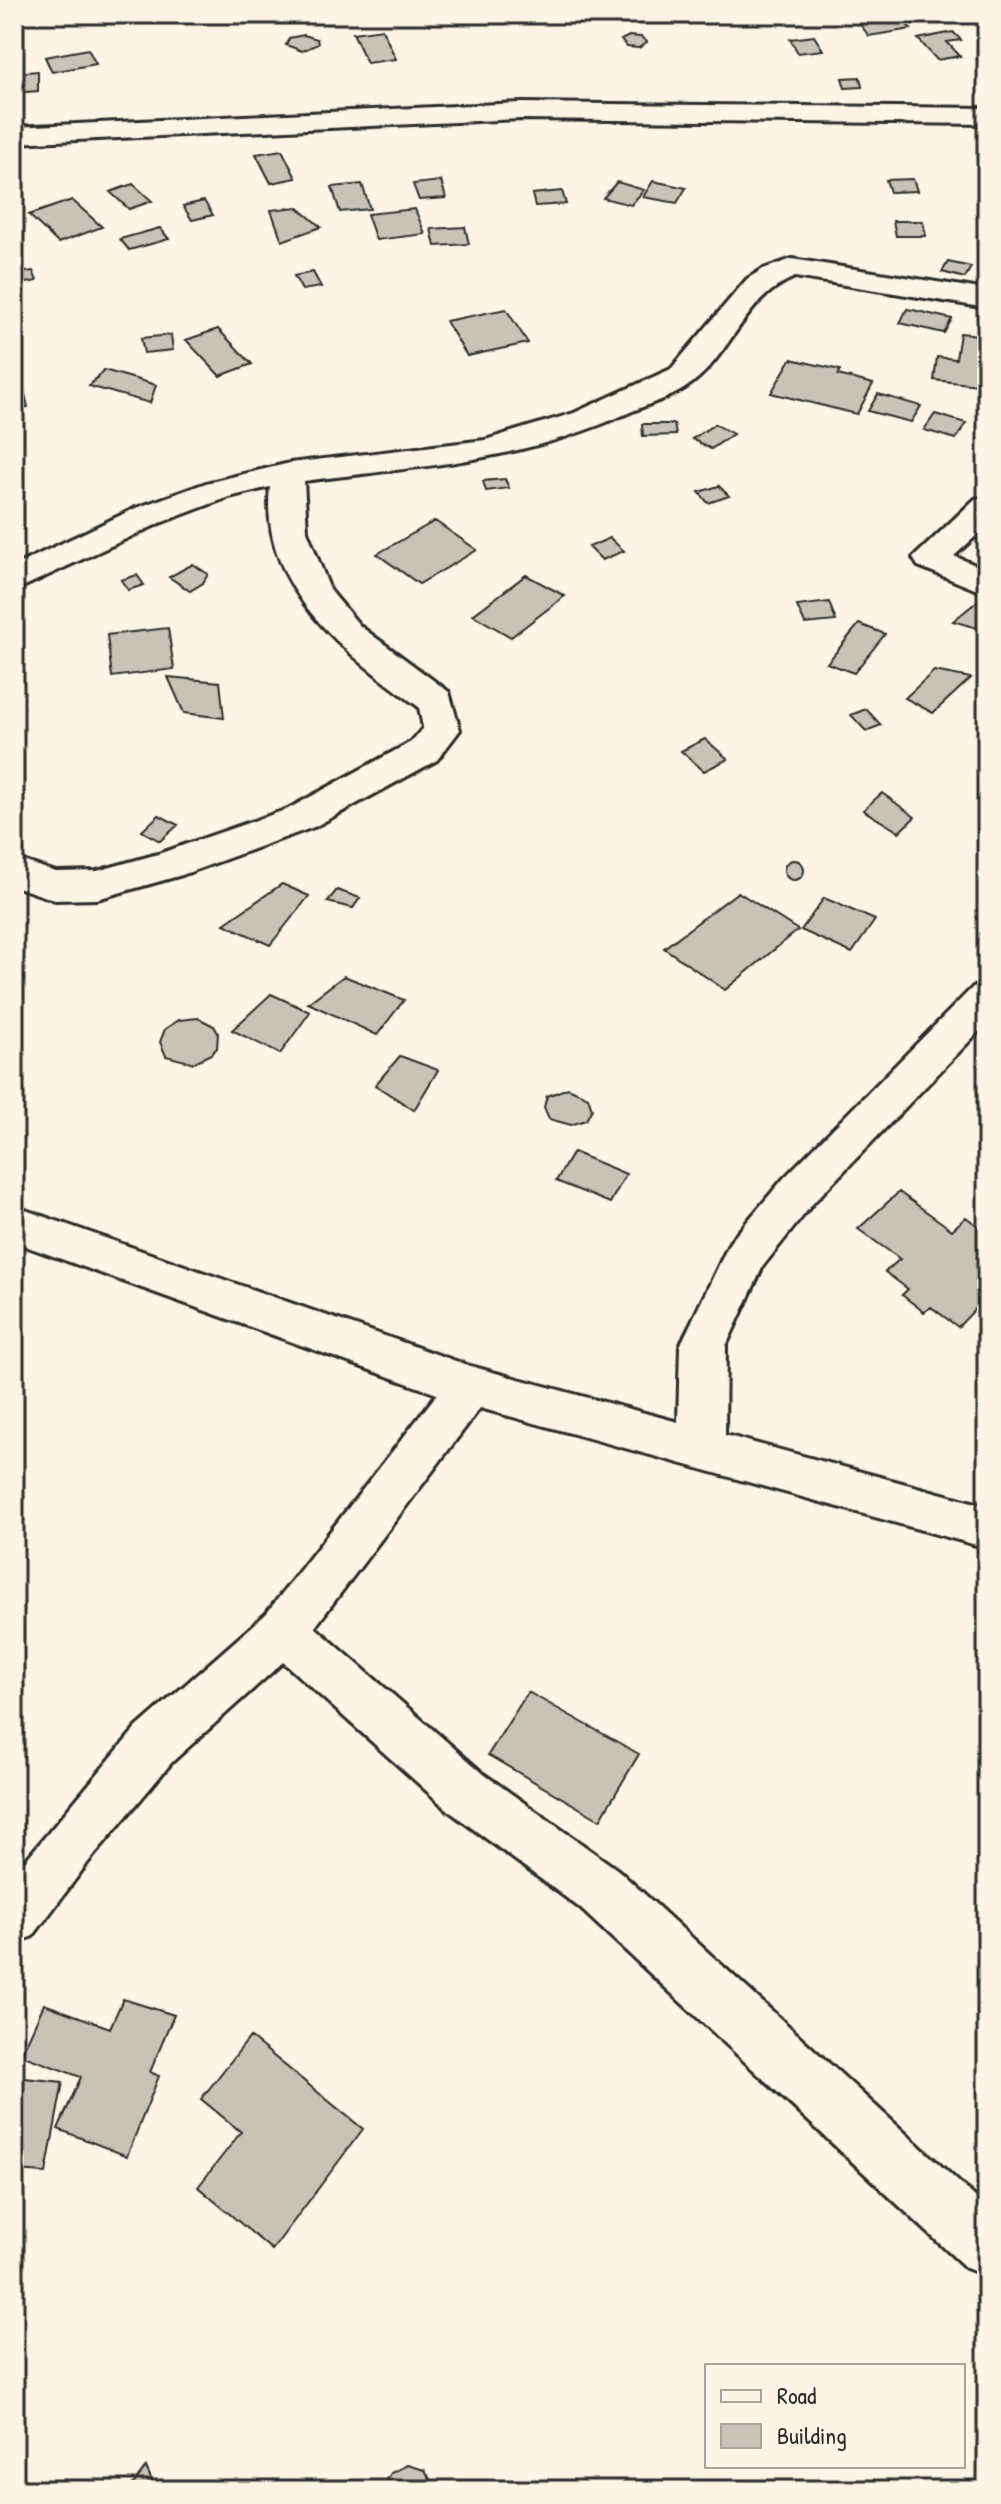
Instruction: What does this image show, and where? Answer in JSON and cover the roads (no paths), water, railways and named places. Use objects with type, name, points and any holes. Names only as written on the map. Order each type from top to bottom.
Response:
[{"type":"street","points":[[14,135],[521,111],[987,116]]},
{"type":"street","points":[[14,580],[139,517],[198,494],[289,474],[514,444],[609,411],[679,378],[705,352],[748,293],[776,272],[792,268],[987,299]]},
{"type":"street","points":[[14,872],[55,886],[97,885],[168,865],[301,818],[424,751],[442,730],[436,701],[345,635],[313,596],[295,554],[282,500],[289,474]]},
{"type":"street","points":[[987,506],[963,532],[930,558],[987,583]]},
{"type":"street","points":[[701,1449],[703,1346],[746,1255],[799,1190],[987,998]]},
{"type":"street","points":[[14,1224],[470,1386],[987,1527]]},
{"type":"street","points":[[14,1917],[70,1843],[154,1745],[283,1630],[470,1386]]},
{"type":"street","points":[[283,1630],[467,1793],[599,1889],[987,2247]]}]
